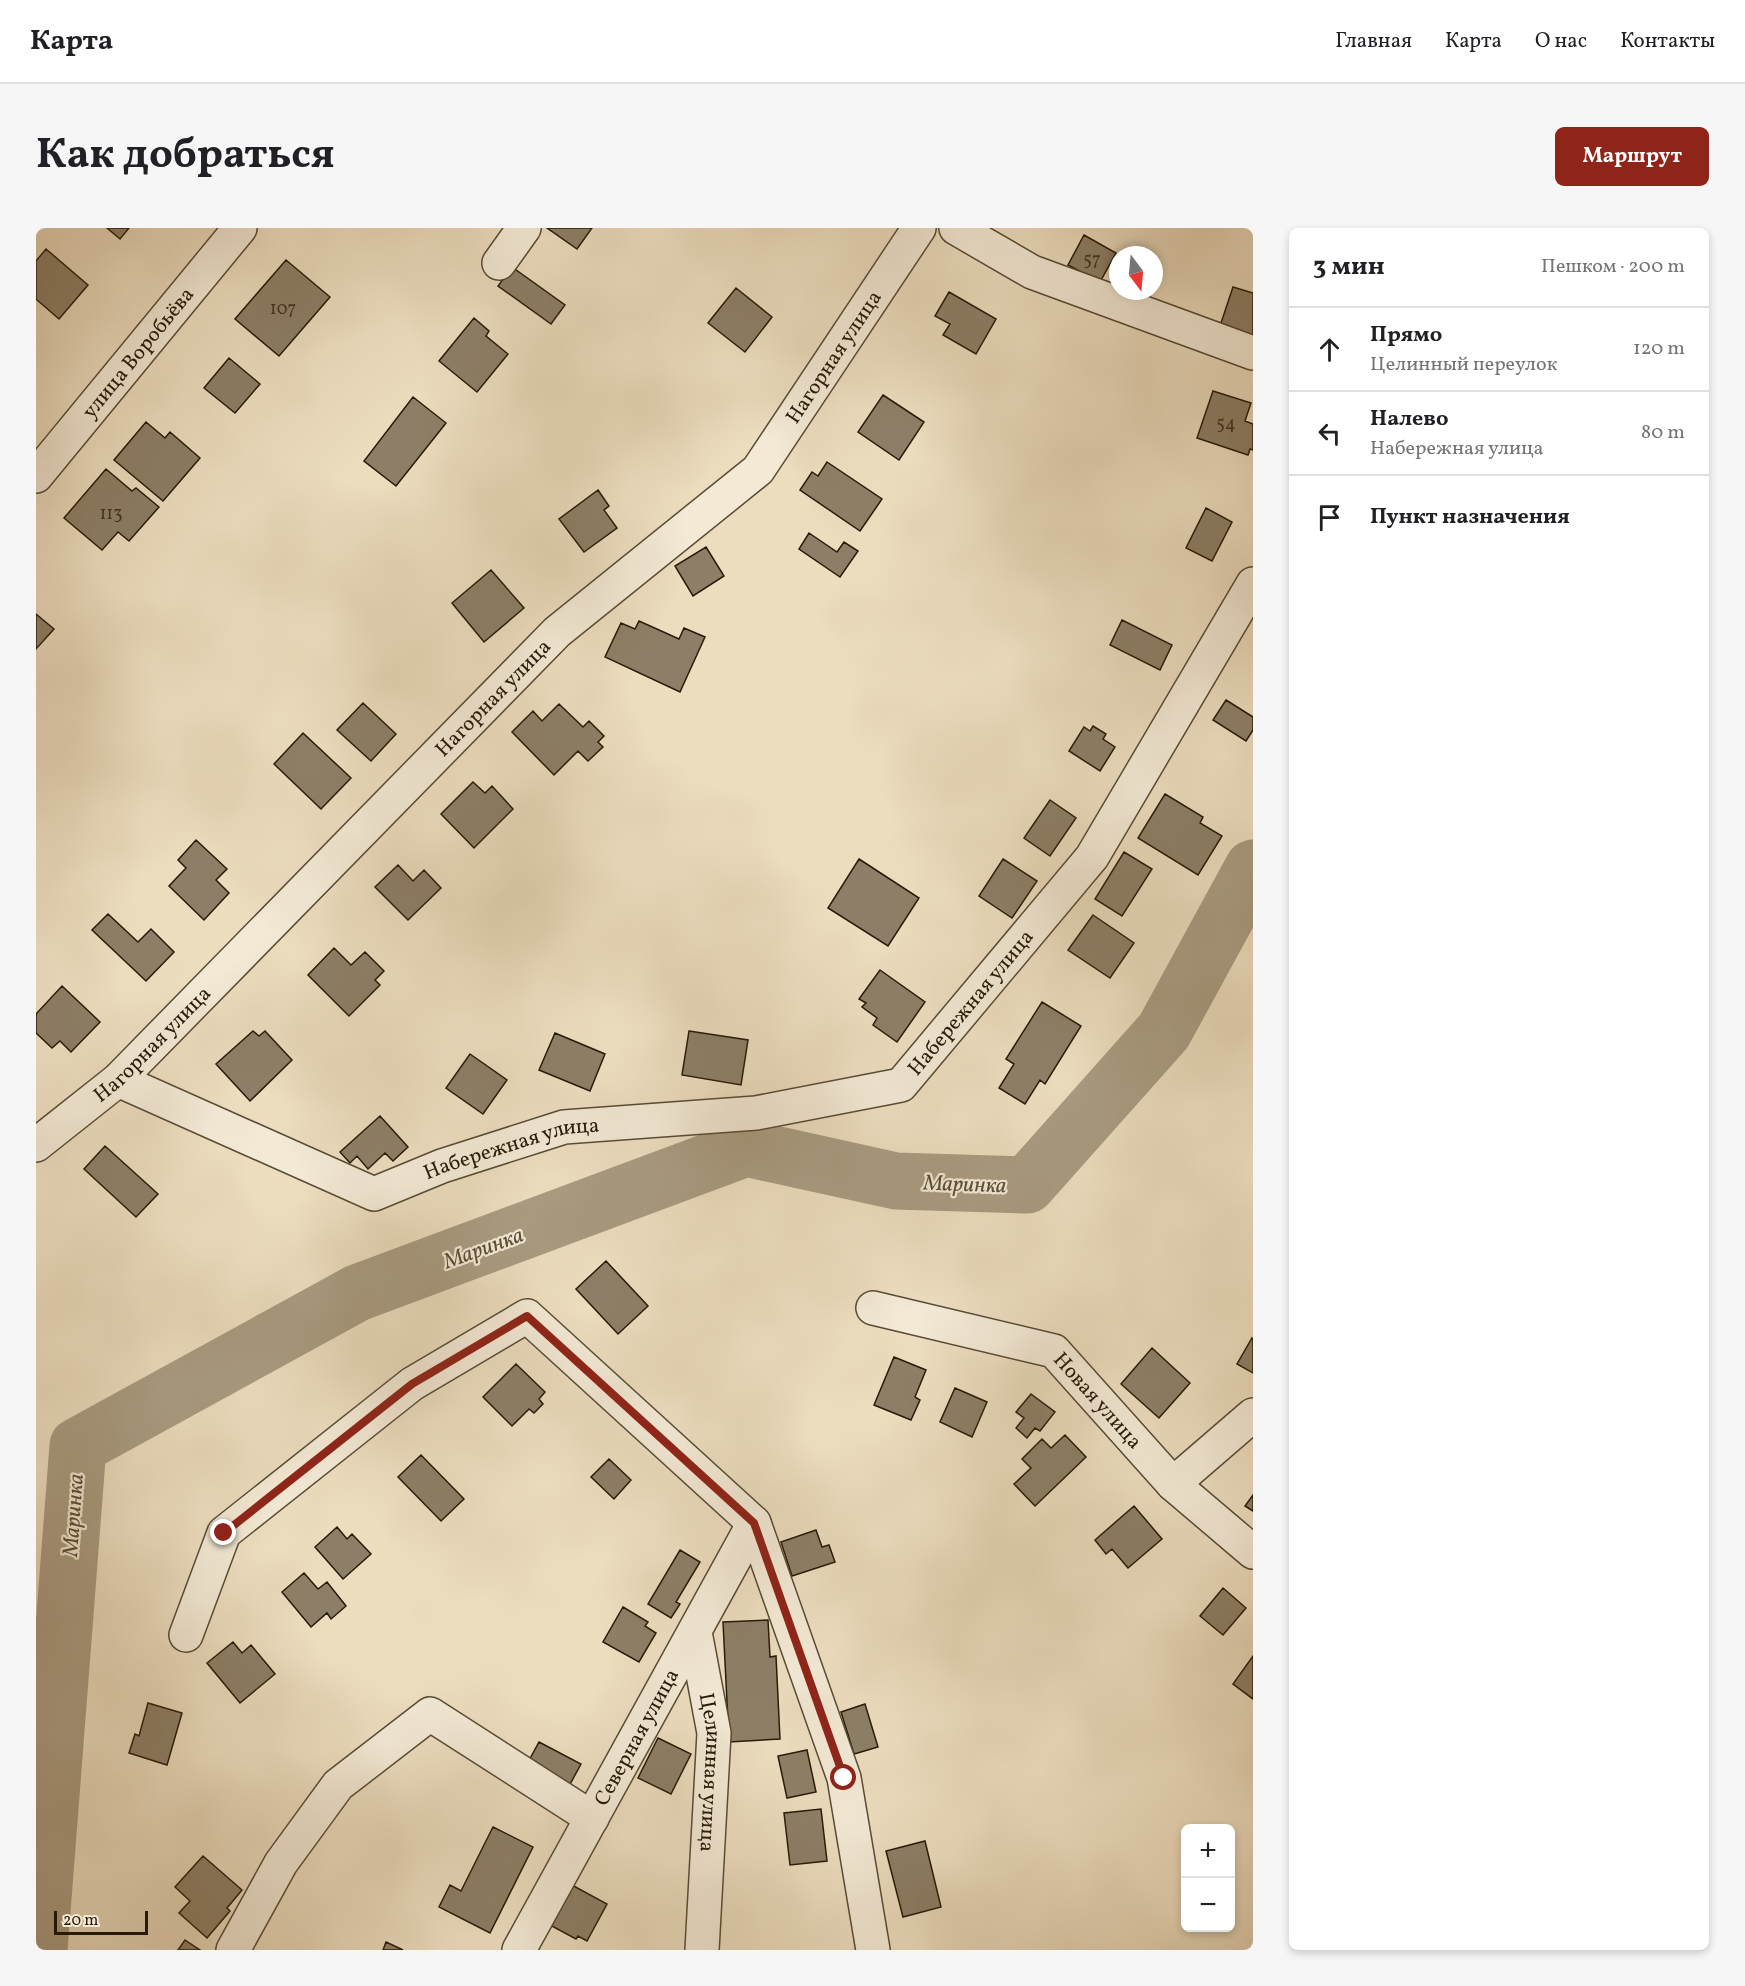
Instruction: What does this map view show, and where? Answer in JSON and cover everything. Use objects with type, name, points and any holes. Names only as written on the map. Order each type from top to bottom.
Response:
[{"type":"street","name":"улица Воробьёва","points":[[36,476],[240,228]]},
{"type":"street","points":[[500,263],[524,228]]},
{"type":"street","name":"Нагорная улица","points":[[36,1145],[118,1080],[557,632],[758,470],[919,228]]},
{"type":"street","points":[[956,228],[1032,272],[1253,352]]},
{"type":"street","name":"Набережная улица","points":[[118,1080],[374,1194],[442,1166],[564,1127],[756,1113],[901,1085],[1092,857],[1253,584]]},
{"type":"street","name":"Новая улица","points":[[873,1308],[1054,1351],[1173,1484],[1253,1552]]},
{"type":"street","points":[[186,1635],[224,1533],[412,1384],[527,1316],[754,1523],[844,1778],[873,1950]]},
{"type":"street","points":[[1173,1484],[1253,1415]]},
{"type":"street","name":"Северная улица","points":[[519,1950],[754,1523]]},
{"type":"street","name":"Целинная улица","points":[[695,1632],[714,1733],[702,1950]]},
{"type":"street","points":[[232,1950],[281,1863],[338,1785],[430,1714],[592,1818]]},
{"type":"building","points":[[107,228],[129,228],[120,239]]},
{"type":"building","points":[[547,228],[592,228],[577,249]]},
{"type":"building","points":[[1084,235],[1109,249],[1109,266],[1100,282],[1068,265]]},
{"type":"building","points":[[46,249],[88,285],[59,319],[36,299],[36,261]]},
{"type":"building","points":[[286,260],[330,297],[279,356],[235,319]]},
{"type":"building","points":[[512,267],[565,305],[551,324],[498,286]]},
{"type":"building","points":[[1233,287],[1253,293],[1253,343],[1218,332]]},
{"type":"building","points":[[736,288],[772,317],[745,352],[708,323]]},
{"type":"building","points":[[949,292],[996,319],[976,354],[943,335],[950,324],[935,316]]},
{"type":"building","points":[[474,318],[489,331],[486,336],[508,354],[477,392],[439,361]]},
{"type":"building","points":[[229,358],[260,384],[235,413],[204,388]]},
{"type":"building","points":[[1213,391],[1251,403],[1245,421],[1253,424],[1253,450],[1250,449],[1248,455],[1197,438]]},
{"type":"building","points":[[883,395],[924,422],[899,460],[858,432]]},
{"type":"building","points":[[413,397],[446,423],[396,486],[364,461]]},
{"type":"building","points":[[146,422],[165,438],[170,432],[200,458],[163,501],[114,460]]},
{"type":"building","points":[[827,462],[882,499],[860,531],[800,490],[812,472],[818,476]]},
{"type":"building","points":[[106,469],[132,491],[136,488],[159,507],[129,541],[118,532],[102,550],[64,518]]},
{"type":"building","points":[[598,490],[609,506],[604,510],[617,528],[584,552],[559,519]]},
{"type":"building","points":[[1206,508],[1232,522],[1212,561],[1186,548]]},
{"type":"building","points":[[809,533],[837,552],[844,542],[858,551],[840,577],[799,549]]},
{"type":"building","points":[[706,547],[724,576],[693,596],[675,566]]},
{"type":"building","points":[[491,570],[524,608],[484,642],[452,603]]},
{"type":"building","points":[[36,614],[54,629],[36,649]]},
{"type":"building","points":[[1122,620],[1172,645],[1160,670],[1110,645]]},
{"type":"building","points":[[639,621],[679,639],[684,628],[705,637],[680,692],[605,657],[621,623],[635,629]]},
{"type":"building","points":[[1226,700],[1253,717],[1253,730],[1246,741],[1213,720]]},
{"type":"building","points":[[363,703],[396,734],[371,761],[337,730]]},
{"type":"building","points":[[559,704],[583,727],[589,721],[604,736],[598,742],[603,747],[588,761],[578,751],[554,775],[512,732],[533,711],[542,721]]},
{"type":"building","points":[[1093,726],[1106,734],[1103,739],[1115,747],[1100,771],[1069,751],[1084,727],[1090,731]]},
{"type":"building","points":[[303,733],[351,778],[321,809],[274,764]]},
{"type":"building","points":[[473,782],[485,793],[492,786],[513,809],[474,848],[441,814]]},
{"type":"building","points":[[1165,794],[1203,817],[1200,823],[1222,836],[1198,875],[1138,838]]},
{"type":"building","points":[[1050,800],[1076,818],[1050,856],[1024,838]]},
{"type":"building","points":[[196,840],[227,869],[216,880],[229,893],[204,920],[169,886],[186,868],[178,860]]},
{"type":"building","points":[[1124,852],[1152,869],[1122,916],[1095,899]]},
{"type":"building","points":[[859,859],[919,898],[888,946],[828,908]]},
{"type":"building","points":[[1003,859],[1037,881],[1012,918],[979,896]]},
{"type":"building","points":[[398,865],[413,881],[424,870],[441,888],[408,920],[375,887]]},
{"type":"building","points":[[108,914],[138,942],[151,929],[174,952],[146,981],[92,930]]},
{"type":"building","points":[[1093,915],[1134,943],[1110,978],[1068,950]]},
{"type":"building","points":[[334,948],[351,965],[365,952],[384,971],[375,980],[380,985],[349,1016],[308,975]]},
{"type":"building","points":[[880,970],[925,1002],[897,1042],[873,1025],[877,1018],[862,1007],[866,1003],[859,999]]},
{"type":"building","points":[[62,986],[100,1022],[71,1052],[60,1041],[52,1048],[36,1033],[36,1014]]},
{"type":"building","points":[[1042,1002],[1081,1026],[1045,1084],[1040,1080],[1025,1104],[999,1088],[1014,1064],[1006,1059]]},
{"type":"building","points":[[253,1031],[259,1036],[265,1031],[292,1060],[250,1101],[216,1064]]},
{"type":"building","points":[[689,1031],[748,1040],[741,1085],[682,1075]]},
{"type":"building","points":[[555,1033],[605,1054],[590,1091],[539,1070]]},
{"type":"building","points":[[470,1054],[507,1080],[483,1114],[446,1088]]},
{"type":"building","points":[[380,1116],[408,1147],[393,1161],[385,1153],[368,1169],[357,1156],[350,1163],[340,1152]]},
{"type":"building","points":[[105,1146],[158,1194],[136,1217],[84,1169]]},
{"type":"building","points":[[606,1261],[648,1306],[618,1334],[576,1289]]},
{"type":"building","points":[[1253,1339],[1253,1373],[1237,1364]]},
{"type":"building","points":[[1152,1348],[1190,1383],[1159,1418],[1121,1384]]},
{"type":"building","points":[[894,1357],[926,1370],[915,1397],[920,1400],[911,1420],[874,1405]]},
{"type":"building","points":[[516,1364],[545,1392],[539,1399],[543,1404],[534,1413],[529,1409],[512,1426],[483,1397]]},
{"type":"building","points":[[955,1388],[987,1402],[972,1437],[940,1422]]},
{"type":"building","points":[[1031,1394],[1055,1412],[1040,1431],[1035,1428],[1027,1438],[1016,1428],[1024,1418],[1016,1412]]},
{"type":"building","points":[[1065,1435],[1086,1457],[1035,1506],[1014,1484],[1031,1468],[1022,1459],[1042,1439],[1051,1448]]},
{"type":"building","points":[[421,1455],[464,1499],[441,1521],[398,1477]]},
{"type":"building","points":[[609,1459],[631,1480],[614,1499],[591,1477]]},
{"type":"building","points":[[1253,1495],[1253,1511],[1245,1506]]},
{"type":"building","points":[[1134,1506],[1162,1539],[1128,1568],[1112,1549],[1106,1554],[1095,1540]]},
{"type":"building","points":[[337,1527],[347,1539],[352,1534],[371,1554],[343,1579],[315,1547]]},
{"type":"building","points":[[816,1530],[822,1547],[829,1545],[835,1562],[792,1576],[781,1542]]},
{"type":"building","points":[[680,1550],[700,1562],[676,1602],[680,1604],[671,1618],[648,1604]]},
{"type":"building","points":[[304,1573],[318,1589],[327,1582],[346,1606],[331,1619],[327,1613],[311,1627],[282,1592]]},
{"type":"building","points":[[1223,1588],[1246,1608],[1223,1635],[1200,1616]]},
{"type":"building","points":[[623,1607],[648,1622],[645,1626],[656,1633],[639,1662],[603,1642]]},
{"type":"building","points":[[768,1620],[770,1657],[776,1656],[780,1739],[729,1742],[723,1622]]},
{"type":"building","points":[[233,1642],[242,1653],[251,1645],[275,1674],[240,1703],[207,1663]]},
{"type":"building","points":[[1253,1656],[1253,1699],[1233,1684]]},
{"type":"building","points":[[148,1703],[182,1713],[167,1765],[129,1753],[135,1734],[139,1736]]},
{"type":"building","points":[[865,1704],[878,1747],[854,1754],[841,1712]]},
{"type":"building","points":[[658,1738],[691,1754],[671,1794],[638,1778]]},
{"type":"building","points":[[539,1742],[581,1764],[568,1788],[526,1766]]},
{"type":"building","points":[[807,1750],[816,1792],[787,1798],[778,1756]]},
{"type":"building","points":[[821,1809],[827,1861],[790,1865],[784,1813]]},
{"type":"building","points":[[493,1827],[533,1847],[490,1933],[439,1907],[450,1885],[461,1891]]},
{"type":"building","points":[[925,1841],[941,1907],[903,1917],[886,1851]]},
{"type":"building","points":[[203,1856],[242,1890],[227,1908],[230,1911],[207,1938],[179,1913],[190,1901],[175,1887]]},
{"type":"building","points":[[570,1884],[607,1904],[587,1941],[578,1936],[576,1939],[548,1924]]},
{"type":"building","points":[[185,1940],[200,1950],[178,1950]]},
{"type":"building","points":[[386,1942],[403,1950],[383,1950]]},
{"type":"waterway","name":"Маринка","points":[[39,1950],[78,1446],[357,1293],[746,1148],[896,1181],[1027,1185],[1164,1031],[1253,868]]},
{"type":"route","points":[[224,1533],[412,1384],[527,1316],[754,1523],[844,1778]]}]
